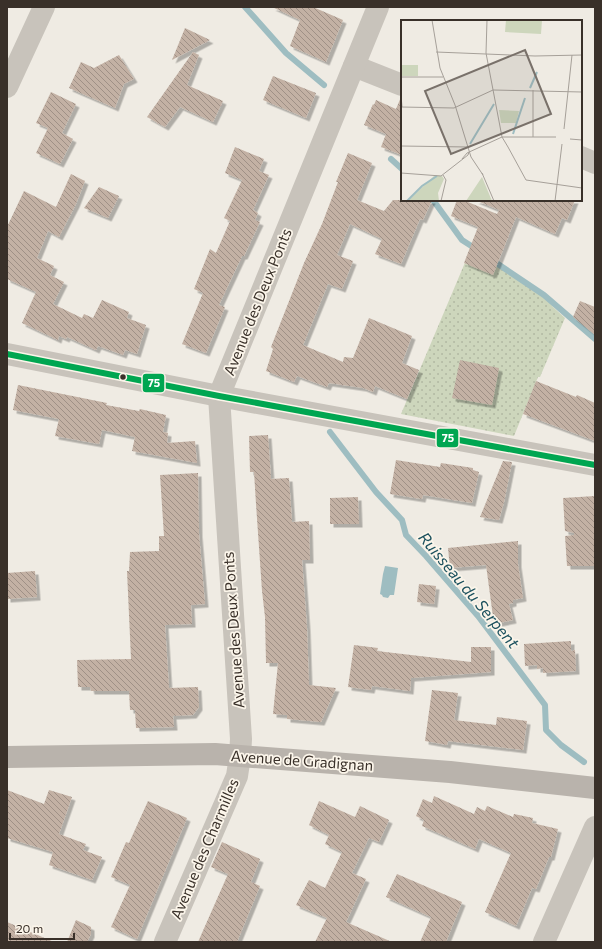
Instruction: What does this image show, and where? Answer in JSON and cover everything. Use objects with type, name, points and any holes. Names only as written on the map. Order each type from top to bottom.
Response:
[{"type":"main road","name":"Avenue de Gradignan","points":[[7,757],[215,754],[450,772],[595,788]]},
{"type":"street","points":[[7,87],[44,7]]},
{"type":"street","name":"Avenue des Deux Ponts","points":[[240,756],[241,739],[219,396],[378,7]]},
{"type":"street","points":[[354,66],[401,85]]},
{"type":"street","points":[[582,157],[595,163]]},
{"type":"street","points":[[7,354],[219,396],[595,465]]},
{"type":"street","name":"Avenue des Charmilles","points":[[165,942],[237,776],[240,756]]},
{"type":"street","points":[[544,942],[595,827]]},
{"type":"green space","points":[[472,246],[547,299],[565,318],[540,377],[538,377],[514,436],[401,414]]},
{"type":"water","points":[[385,566],[398,568],[394,595],[390,595],[388,598],[383,597],[380,594]]},
{"type":"building","points":[[272,7],[313,7],[343,20],[326,62],[290,46],[300,20]]},
{"type":"building","points":[[185,28],[210,40],[172,60]]},
{"type":"building","points":[[193,52],[199,55],[187,85],[223,101],[213,122],[180,107],[165,127],[147,117]]},
{"type":"building","points":[[119,55],[134,79],[124,84],[115,108],[69,88],[81,62],[94,68]]},
{"type":"building","points":[[273,76],[316,93],[306,118],[263,100]]},
{"type":"building","points":[[51,92],[76,104],[62,133],[73,139],[60,164],[36,153],[48,128],[36,123]]},
{"type":"building","points":[[401,97],[401,155],[381,147],[386,134],[364,125],[376,100],[396,109]]},
{"type":"building","points":[[235,147],[264,159],[259,171],[269,175],[253,210],[258,213],[255,220],[260,222],[219,305],[225,307],[206,353],[182,344],[203,293],[194,289],[210,249],[216,253],[230,221],[224,218],[242,180],[225,173]]},
{"type":"building","points":[[348,153],[372,163],[357,200],[384,211],[393,200],[432,201],[423,220],[420,219],[401,264],[375,254],[382,239],[350,224],[337,255],[353,261],[342,289],[328,284],[303,345],[343,362],[344,357],[353,358],[369,318],[412,336],[402,363],[419,370],[407,399],[375,386],[373,392],[363,388],[329,383],[327,387],[297,376],[294,382],[266,371],[273,349],[271,347],[304,263],[322,224],[338,182],[336,182]]},
{"type":"building","points":[[71,174],[85,181],[76,204],[59,237],[48,231],[37,258],[54,266],[50,275],[64,282],[53,304],[82,318],[84,314],[93,318],[102,300],[129,312],[127,318],[146,325],[137,354],[125,350],[123,355],[98,346],[96,350],[67,337],[66,339],[59,336],[58,340],[22,323],[36,292],[7,279],[7,227],[24,191],[56,207]]},
{"type":"building","points":[[99,187],[119,196],[108,218],[84,208]]},
{"type":"building","points":[[457,201],[465,201],[497,214],[499,210],[477,201],[575,201],[567,220],[562,218],[555,234],[516,217],[493,275],[464,263],[478,227],[451,216]]},
{"type":"building","points":[[580,301],[595,307],[595,335],[573,317]]},
{"type":"building","points":[[460,360],[499,368],[492,405],[452,398]]},
{"type":"building","points":[[536,381],[576,397],[577,395],[595,403],[595,441],[523,414]]},
{"type":"building","points":[[18,385],[107,403],[106,405],[139,411],[140,409],[166,415],[163,432],[168,433],[167,443],[195,441],[197,463],[132,451],[135,437],[102,430],[99,444],[55,436],[59,419],[13,410]]},
{"type":"building","points":[[268,435],[271,479],[289,478],[292,522],[309,521],[310,560],[302,560],[309,685],[336,688],[321,722],[287,719],[287,715],[273,714],[278,663],[266,663],[265,617],[254,472],[250,472],[249,436]]},
{"type":"building","points":[[396,460],[440,467],[441,463],[473,468],[473,470],[479,472],[472,503],[423,495],[422,499],[390,494]]},
{"type":"building","points":[[503,461],[512,462],[499,520],[480,517]]},
{"type":"building","points":[[198,473],[199,534],[205,604],[191,605],[192,624],[165,625],[169,688],[198,687],[199,707],[193,715],[173,716],[174,727],[136,728],[135,710],[130,710],[129,691],[91,691],[90,687],[78,687],[77,660],[131,659],[127,571],[129,571],[130,552],[159,551],[159,536],[164,536],[160,475]]},
{"type":"building","points":[[595,496],[595,566],[567,566],[565,536],[574,535],[574,533],[565,531],[563,498]]},
{"type":"building","points":[[358,497],[359,524],[330,524],[330,498]]},
{"type":"building","points":[[518,541],[518,564],[523,598],[513,600],[513,603],[509,604],[513,620],[494,624],[486,565],[450,568],[448,548]]},
{"type":"building","points":[[35,571],[37,597],[7,599],[7,573]]},
{"type":"building","points":[[419,584],[436,586],[434,604],[417,602]]},
{"type":"building","points":[[571,641],[571,651],[575,650],[576,671],[543,673],[543,668],[537,669],[537,665],[525,666],[524,644]]},
{"type":"building","points":[[354,645],[378,648],[377,651],[471,662],[471,647],[491,647],[491,672],[411,678],[410,691],[372,686],[371,690],[348,687]]},
{"type":"building","points":[[432,690],[458,693],[454,720],[496,725],[497,717],[527,721],[523,750],[448,741],[447,745],[425,741]]},
{"type":"building","points":[[7,790],[44,804],[49,790],[72,797],[59,834],[86,844],[83,850],[102,857],[92,880],[49,865],[53,852],[7,838]]},
{"type":"building","points":[[434,796],[474,814],[477,807],[485,811],[487,806],[513,817],[514,814],[533,818],[532,823],[558,829],[551,857],[549,857],[536,889],[532,888],[516,926],[485,912],[511,853],[479,839],[475,849],[422,826],[424,820],[416,816],[423,799],[432,803]]},
{"type":"building","points":[[148,801],[187,818],[137,939],[111,927],[130,885],[111,877],[126,842],[129,843]]},
{"type":"building","points":[[319,801],[355,817],[360,806],[389,820],[379,842],[369,838],[352,873],[366,879],[346,922],[392,942],[315,942],[327,918],[296,905],[309,880],[325,888],[342,852],[325,844],[329,835],[309,825]]},
{"type":"building","points":[[222,842],[260,859],[251,882],[260,886],[237,942],[198,942],[228,874],[211,867]]},
{"type":"building","points":[[397,874],[462,902],[446,942],[420,942],[431,917],[386,897]]},
{"type":"building","points":[[76,920],[91,927],[91,934],[87,942],[67,942]]},
{"type":"building","points":[[7,922],[54,942],[7,942]]},
{"type":"waterway","name":"Ruisseau du Serpent","points":[[245,7],[286,53],[324,85]]},
{"type":"waterway","name":"Ruisseau du Serpent","points":[[391,159],[401,168]]},
{"type":"waterway","name":"Ruisseau du Serpent","points":[[434,201],[462,240],[476,249]]},
{"type":"waterway","name":"Ruisseau du Serpent","points":[[492,260],[544,295],[595,339]]},
{"type":"waterway","name":"Ruisseau du Serpent","points":[[330,432],[376,492],[402,520],[406,535],[478,616],[545,705],[546,730],[561,745],[584,762]]},
{"type":"transit line","name":"75","points":[[7,354],[219,396],[595,465]]}]
